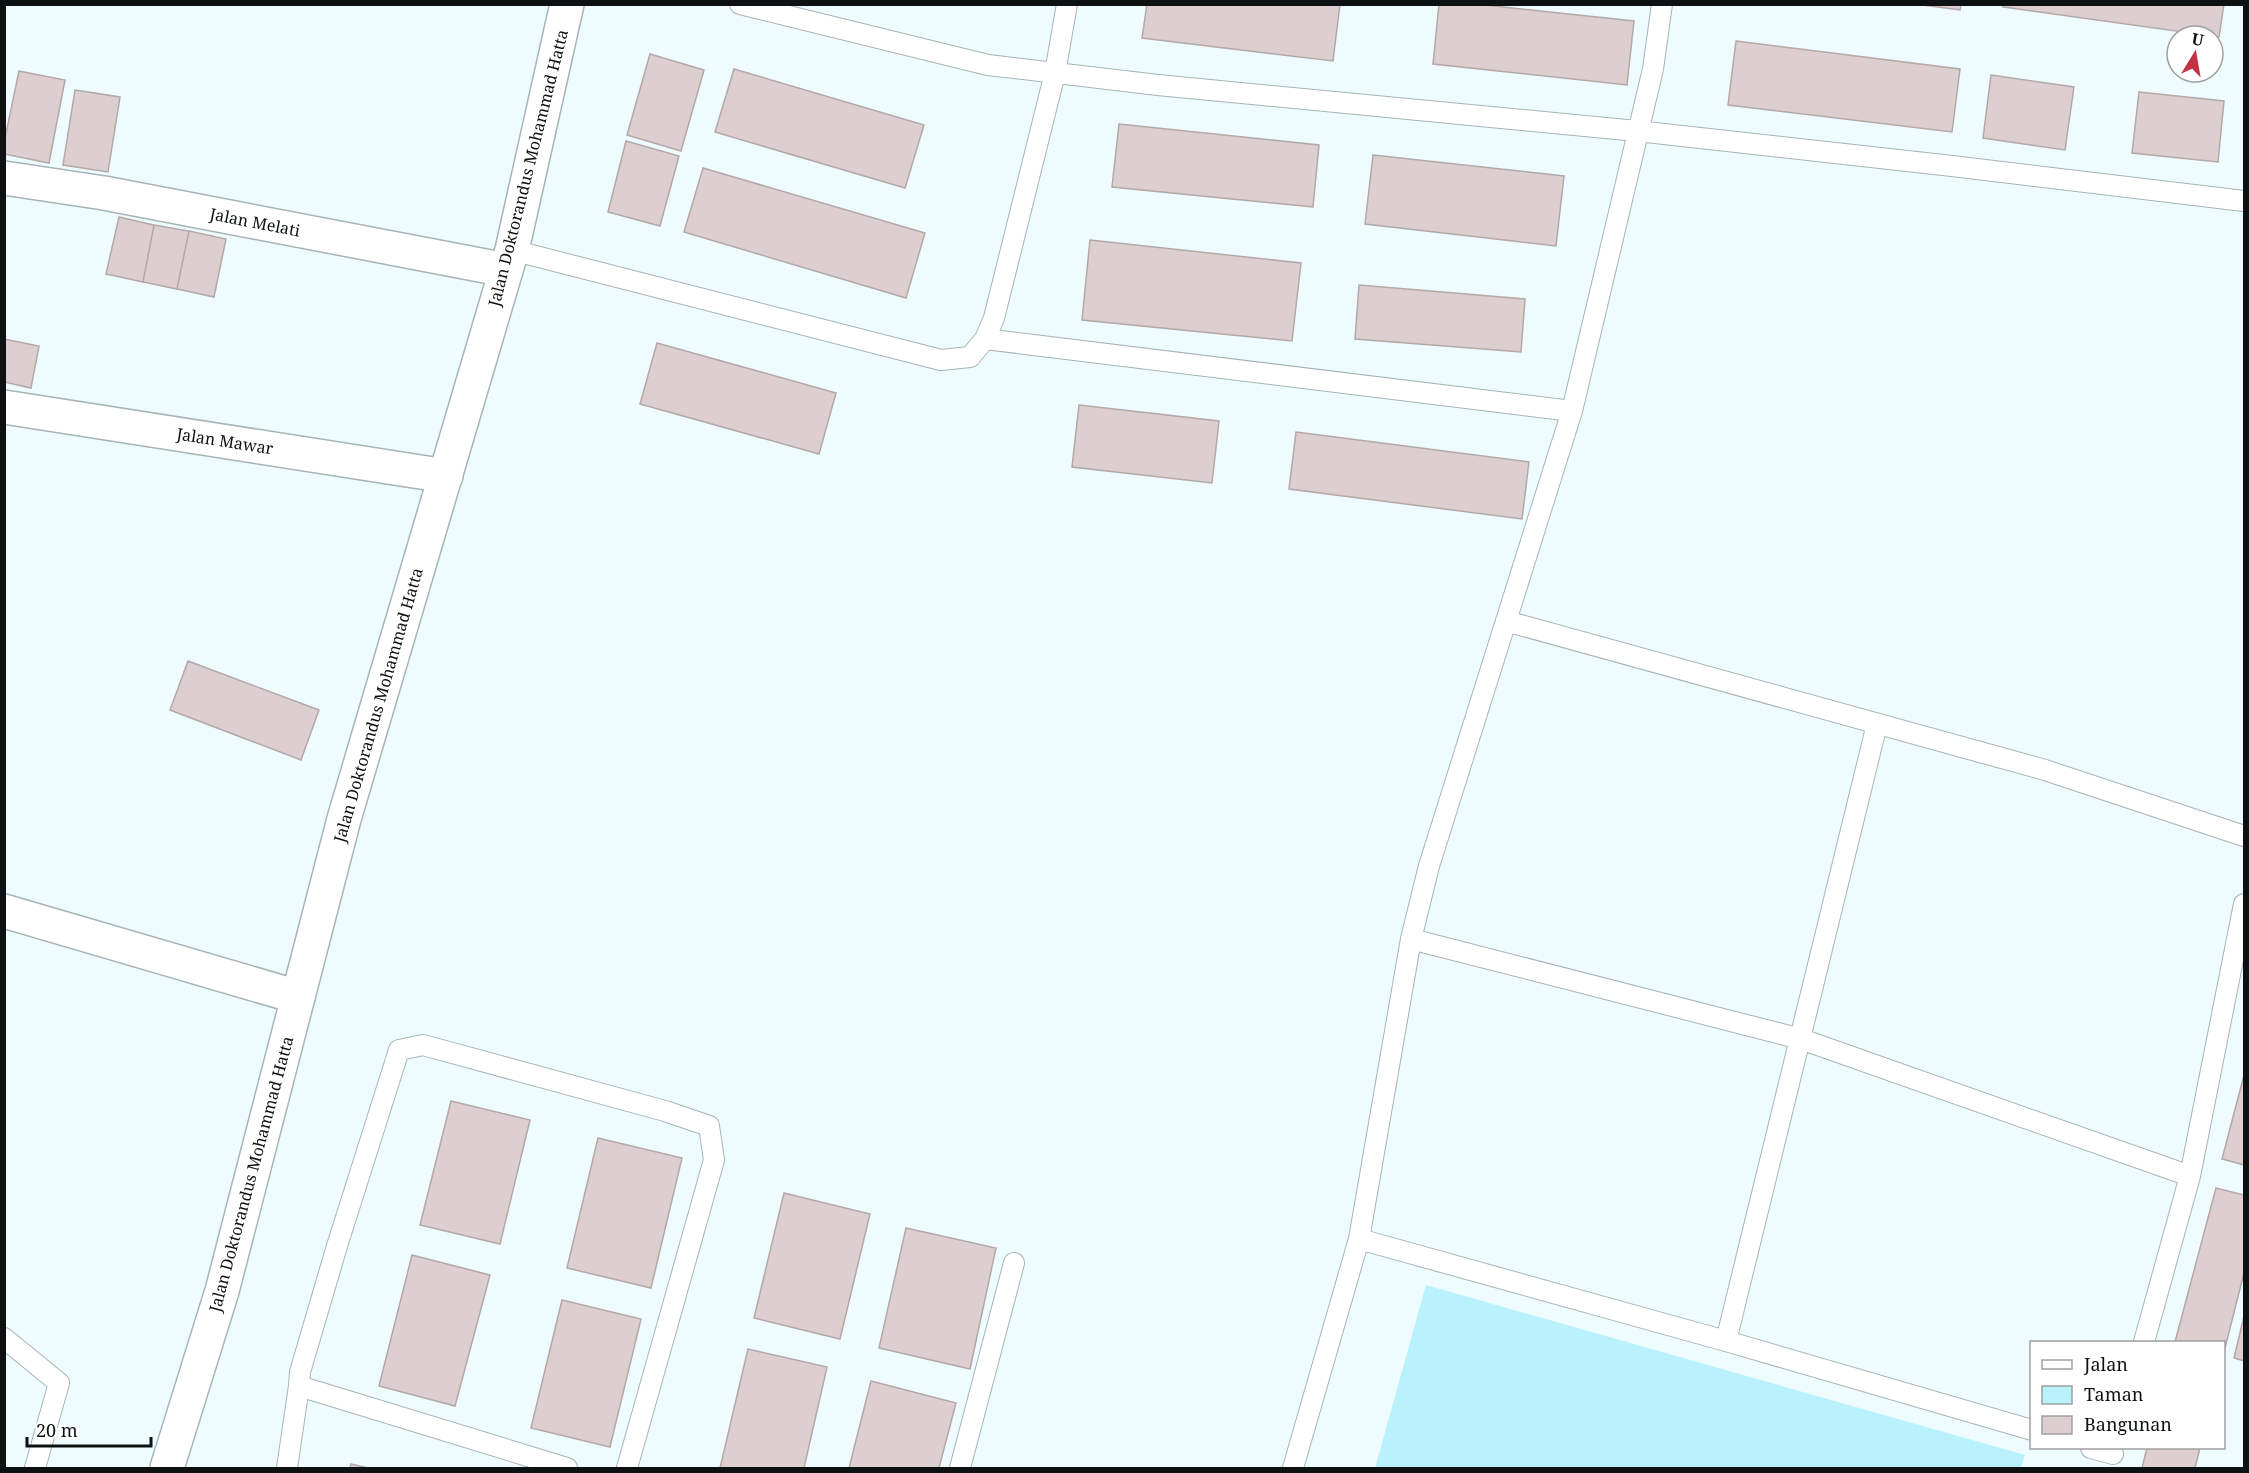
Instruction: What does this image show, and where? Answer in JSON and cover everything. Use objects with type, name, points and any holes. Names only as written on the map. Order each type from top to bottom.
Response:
[{"type":"street","name":"Jalan Doktorandus Mohammad Hatta","points":[[167,1468],[222,1291],[344,819],[509,260],[567,4]]},
{"type":"street","name":"Jalan Melati","points":[[4,178],[509,260]]},
{"type":"street","name":"Jalan Mawar","points":[[4,407],[446,476]]},
{"type":"street","points":[[4,911],[298,997]]},
{"type":"lane","points":[[740,4],[988,65],[1158,86],[1637,131],[2244,201]]},
{"type":"lane","points":[[509,260],[941,360],[970,357],[985,339],[994,318],[1055,73],[1067,4]]},
{"type":"lane","points":[[1293,1468],[1359,1239],[1411,939],[1428,866],[1572,411],[1653,69],[1662,4]]},
{"type":"lane","points":[[985,339],[1572,411]]},
{"type":"lane","points":[[1506,621],[2045,770],[2244,836]]},
{"type":"lane","points":[[1726,1341],[1877,724]]},
{"type":"lane","points":[[2144,1341],[2190,1176],[2244,904]]},
{"type":"lane","points":[[1411,939],[1801,1039],[2190,1176]]},
{"type":"lane","points":[[286,1468],[300,1372],[399,1050],[423,1045],[665,1111],[709,1126],[714,1160],[627,1468]]},
{"type":"lane","points":[[1359,1239],[1726,1341],[2030,1430]]},
{"type":"lane","points":[[960,1468],[1014,1263]]},
{"type":"lane","points":[[4,1338],[59,1383],[36,1468]]},
{"type":"lane","points":[[299,1386],[567,1468]]},
{"type":"lane","points":[[2093,1449],[2113,1457]]},
{"type":"green space","points":[[1426,1285],[2025,1455],[2021,1468],[1375,1468]]},
{"type":"building","points":[[1147,4],[1340,4],[1333,61],[1142,38]]},
{"type":"building","points":[[1439,4],[1476,4],[1634,21],[1627,85],[1433,64]]},
{"type":"building","points":[[1915,4],[1961,4],[1960,10]]},
{"type":"building","points":[[2004,4],[2224,4],[2221,24],[2165,24],[2165,30],[2003,7]]},
{"type":"building","points":[[1736,41],[1960,69],[1952,132],[1728,105]]},
{"type":"building","points":[[650,54],[704,70],[681,151],[627,135]]},
{"type":"building","points":[[734,69],[924,125],[905,188],[715,132]]},
{"type":"building","points":[[19,71],[65,80],[49,163],[4,154],[4,143]]},
{"type":"building","points":[[1991,75],[2074,87],[2065,150],[1983,138]]},
{"type":"building","points":[[75,90],[120,97],[108,172],[63,165]]},
{"type":"building","points":[[2139,92],[2224,101],[2218,162],[2132,153]]},
{"type":"building","points":[[1119,124],[1319,145],[1313,207],[1112,187]]},
{"type":"building","points":[[626,141],[679,156],[660,226],[608,212]]},
{"type":"building","points":[[1373,155],[1564,176],[1556,246],[1365,224]]},
{"type":"building","points":[[703,168],[925,233],[906,298],[684,232]]},
{"type":"building","points":[[119,217],[154,225],[143,282],[106,274]]},
{"type":"building","points":[[154,225],[189,231],[177,289],[143,282]]},
{"type":"building","points":[[189,231],[226,239],[214,297],[177,289]]},
{"type":"building","points":[[1090,240],[1301,263],[1292,341],[1082,320]]},
{"type":"building","points":[[1359,285],[1525,299],[1521,352],[1355,339]]},
{"type":"building","points":[[4,339],[39,346],[31,388],[4,382]]},
{"type":"building","points":[[657,343],[836,393],[819,454],[640,404]]},
{"type":"building","points":[[1079,405],[1219,421],[1212,483],[1072,467]]},
{"type":"building","points":[[1296,432],[1529,462],[1522,519],[1289,489]]},
{"type":"building","points":[[188,661],[319,710],[301,760],[170,710]]},
{"type":"building","points":[[2244,1075],[2244,1165],[2222,1159]]},
{"type":"building","points":[[451,1101],[530,1120],[500,1244],[420,1225]]},
{"type":"building","points":[[598,1138],[682,1158],[651,1288],[567,1268]]},
{"type":"building","points":[[2216,1188],[2244,1195],[2244,1273],[2225,1348],[2225,1341],[2175,1341]]},
{"type":"building","points":[[784,1193],[870,1214],[840,1339],[754,1318]]},
{"type":"building","points":[[906,1228],[996,1248],[970,1369],[879,1348]]},
{"type":"building","points":[[412,1255],[490,1275],[455,1406],[379,1386]]},
{"type":"building","points":[[562,1300],[641,1319],[610,1447],[531,1428]]},
{"type":"building","points":[[2244,1316],[2244,1361],[2234,1358]]},
{"type":"building","points":[[748,1349],[827,1367],[804,1468],[720,1468]]},
{"type":"building","points":[[871,1381],[956,1403],[939,1468],[849,1468]]},
{"type":"building","points":[[2147,1449],[2200,1449],[2195,1468],[2142,1468]]},
{"type":"building","points":[[351,1464],[368,1468],[350,1468]]}]
